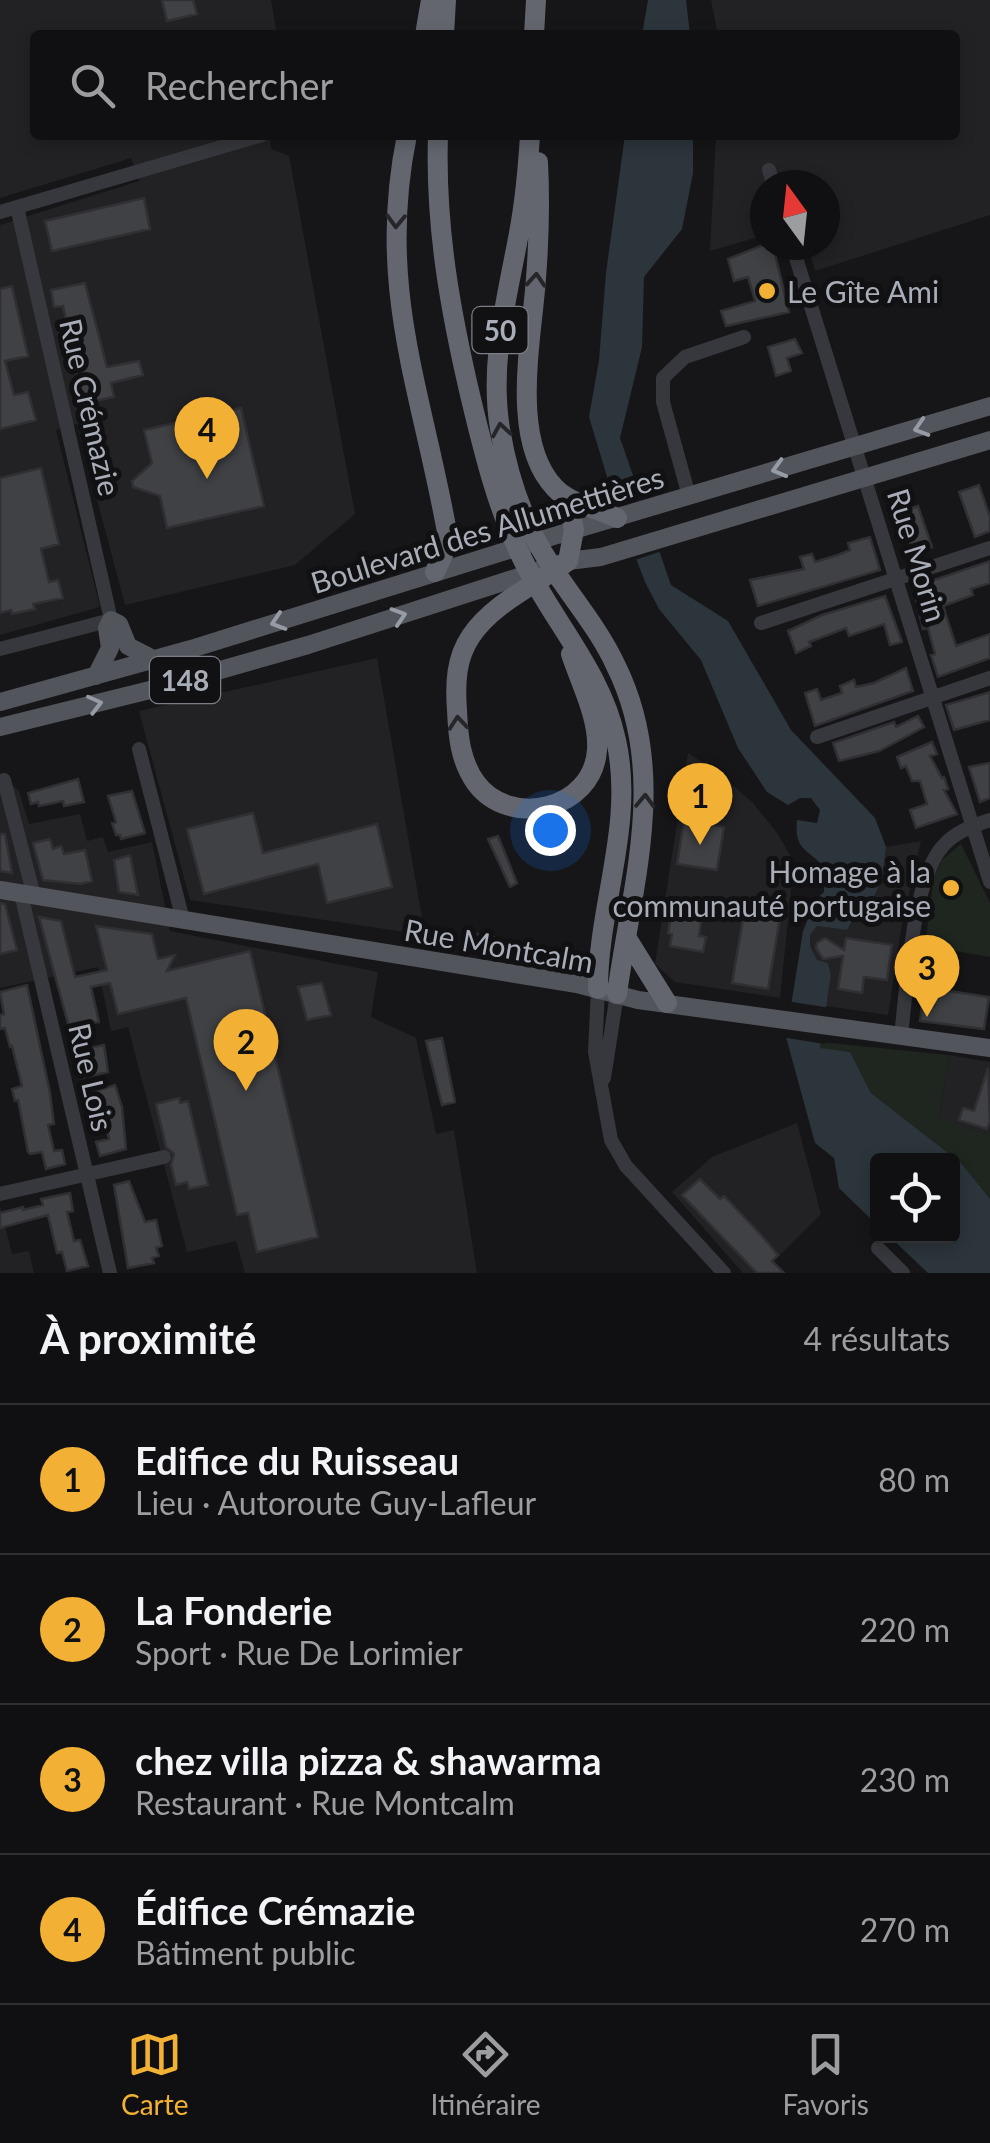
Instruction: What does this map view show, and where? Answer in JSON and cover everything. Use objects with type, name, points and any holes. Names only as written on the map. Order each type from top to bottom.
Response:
[{"type":"highway","points":[[427,30],[431,0]]},
{"type":"highway","points":[[444,30],[446,0]]},
{"type":"highway","points":[[534,30],[536,0]]},
{"type":"highway","points":[[406,140],[396,207],[397,282],[406,352],[447,532],[446,548],[435,572]]},
{"type":"highway","name":"50","points":[[438,140],[437,200],[449,300],[482,444],[545,600],[582,654],[600,690],[620,762],[621,818],[599,958],[608,992]]},
{"type":"highway","name":"50","points":[[532,140],[501,324],[497,367],[502,441],[518,526],[568,590],[616,664],[642,740],[644,824],[626,937],[608,992]]},
{"type":"highway","points":[[534,140],[541,210],[528,372],[529,421],[541,468],[568,500],[609,516]]},
{"type":"highway","points":[[558,620],[594,724],[596,761],[581,788],[561,802],[539,809],[516,808],[486,794],[466,765],[457,716],[458,666],[470,637],[486,618],[568,561],[574,530],[568,500]]},
{"type":"highway","points":[[626,937],[666,1003]]},
{"type":"main road","name":"Boulevard des Allumettières","points":[[0,702],[155,660],[609,516],[652,507],[990,406]]},
{"type":"main road","name":"Boulevard des Allumettières","points":[[0,727],[308,645],[568,561],[617,552],[990,440]]},
{"type":"main road","points":[[96,676],[110,648],[107,628],[112,620],[119,624],[128,646],[155,660]]},
{"type":"main road","name":"Rue Montcalm","points":[[0,890],[666,1003],[990,1048]]},
{"type":"street","points":[[0,212],[245,140]]},
{"type":"street","name":"Rue Crémazie","points":[[17,207],[112,620]]},
{"type":"street","name":"Rue Morin","points":[[797,260],[990,882]]},
{"type":"street","points":[[689,496],[663,402],[662,378],[685,356],[744,337]]},
{"type":"street","points":[[761,623],[990,548]]},
{"type":"street","points":[[0,649],[112,620]]},
{"type":"street","points":[[817,737],[990,678]]},
{"type":"street","points":[[140,749],[183,920]]},
{"type":"street","name":"Rue Lois","points":[[4,780],[110,1273]]},
{"type":"street","points":[[901,1035],[923,882],[941,848],[971,826],[990,820]]},
{"type":"street","points":[[608,992],[610,1053],[602,1083],[609,1131],[618,1156],[724,1273]]},
{"type":"street","points":[[0,1194],[164,1157]]},
{"type":"street","points":[[878,1248],[904,1273]]},
{"type":"shaded area","points":[[0,0],[271,0],[276,30],[30,30],[30,140],[270,140],[271,149],[289,156],[355,514],[295,565],[125,605],[77,424],[56,430],[100,607],[0,635],[0,225],[139,181],[131,158],[0,198]]},
{"type":"shaded area","points":[[648,0],[686,0],[689,30],[643,30]]},
{"type":"shaded area","points":[[711,0],[990,0],[990,215],[815,271],[812,260],[840,260],[840,170],[750,170],[750,239],[710,251],[716,140],[960,140],[960,30],[717,30]]},
{"type":"shaded area","points":[[624,140],[693,140],[693,173],[682,229],[644,277],[642,347],[620,438],[671,585],[728,621],[791,730],[875,818],[886,847],[882,881],[862,918],[853,920],[847,930],[817,926],[810,935],[817,960],[828,963],[831,974],[820,1048],[850,1052],[871,1093],[948,1153],[870,1153],[870,1218],[839,1188],[834,1158],[815,1143],[786,1037],[803,931],[816,899],[824,892],[825,868],[800,844],[797,820],[817,823],[820,810],[811,798],[800,798],[788,805],[767,792],[738,748],[701,660],[659,609],[645,582],[615,503],[589,417]]},
{"type":"shaded area","points":[[377,658],[425,935],[190,900],[139,711]]},
{"type":"shaded area","points":[[688,753],[718,772],[753,803],[794,862],[780,998],[675,982],[655,964]]},
{"type":"shaded area","points":[[0,774],[19,791],[29,824],[80,814],[87,841],[103,837],[108,852],[152,842],[170,931],[378,972],[371,1017],[416,1038],[436,1134],[454,1130],[477,1273],[245,1273],[236,1241],[187,1252],[128,1027],[111,1031],[98,967],[0,988]]},
{"type":"shaded area","points":[[921,841],[902,924],[888,1015],[826,1006],[831,974],[828,963],[817,961],[810,946],[810,934],[817,926],[847,930],[882,881],[886,847]]},
{"type":"shaded area","points":[[961,844],[990,903],[990,957],[925,946],[934,876],[942,860]]},
{"type":"shaded area","points":[[821,1042],[949,1055],[939,1119],[990,1136],[990,1199],[960,1162],[960,1153],[948,1153],[871,1093],[850,1052],[819,1049]]},
{"type":"shaded area","points":[[949,1055],[990,1062],[990,1136],[939,1120]]},
{"type":"shaded area","points":[[797,1123],[821,1214],[762,1273],[743,1273],[672,1192],[712,1157]]},
{"type":"shaded area","points":[[960,1162],[990,1199],[990,1273],[928,1273],[896,1243],[960,1243]]},
{"type":"shaded area","points":[[0,1206],[12,1254],[29,1251],[34,1273],[0,1273]]},
{"type":"pier","points":[[644,490],[665,550],[632,561],[608,495]]},
{"type":"pier","points":[[786,1001],[831,1008],[825,1044],[781,1037]]},
{"type":"building","points":[[162,0],[193,0],[197,14],[167,21]]},
{"type":"building","points":[[144,198],[150,229],[52,251],[45,221]]},
{"type":"building","name":"Le Gîte Ami","points":[[750,250],[750,260],[776,260],[789,312],[726,326],[721,311],[755,301],[748,277],[734,281],[728,259]]},
{"type":"building","points":[[85,283],[107,367],[139,361],[143,375],[111,383],[114,397],[84,403],[63,306],[54,307],[51,290]]},
{"type":"building","points":[[12,286],[28,356],[5,361],[14,395],[28,392],[36,420],[0,429],[0,289]]},
{"type":"building","points":[[795,339],[802,353],[787,358],[791,371],[776,376],[768,347]]},
{"type":"building","points":[[241,408],[264,506],[167,528],[160,496],[133,487],[132,481],[152,463],[144,430]]},
{"type":"building","points":[[41,468],[59,544],[41,549],[49,582],[58,580],[63,598],[33,604],[35,609],[0,613],[0,478]]},
{"type":"building","points":[[979,485],[990,517],[990,531],[975,537],[959,492]]},
{"type":"building","points":[[918,506],[932,547],[914,554],[899,512]]},
{"type":"building","points":[[870,537],[880,570],[758,606],[750,580],[804,569],[800,557],[812,554],[815,562],[850,550],[848,543]]},
{"type":"building","points":[[990,561],[990,583],[971,589],[973,595],[943,606],[956,646],[990,634],[990,658],[938,677],[928,628],[923,629],[913,587]]},
{"type":"building","points":[[885,596],[902,642],[890,645],[884,624],[849,636],[846,628],[809,642],[811,646],[796,653],[788,631],[822,615]]},
{"type":"building","points":[[906,668],[913,691],[815,726],[805,693],[817,689],[821,700],[842,693],[840,686],[854,680],[856,687],[874,683]]},
{"type":"building","points":[[990,692],[990,720],[954,730],[946,705]]},
{"type":"building","points":[[918,716],[924,727],[879,751],[839,761],[833,743],[894,722],[896,727]]},
{"type":"building","points":[[932,742],[937,754],[930,756],[944,777],[948,789],[944,790],[957,814],[916,828],[910,810],[927,804],[920,781],[912,781],[897,757]]},
{"type":"building","points":[[990,763],[990,798],[980,802],[969,767]]},
{"type":"building","points":[[78,779],[84,802],[64,806],[63,801],[31,804],[28,793]]},
{"type":"building","points":[[132,791],[145,833],[121,839],[112,823],[116,822],[108,796]]},
{"type":"building","points":[[253,813],[263,853],[377,824],[392,887],[327,903],[318,864],[204,894],[187,829]]},
{"type":"building","points":[[684,820],[724,827],[717,870],[677,864]]},
{"type":"building","points":[[0,834],[5,834],[12,873],[0,871]]},
{"type":"building","points":[[498,836],[517,883],[510,887],[488,839]]},
{"type":"building","points":[[50,839],[53,849],[61,846],[64,854],[85,850],[92,881],[81,884],[43,880],[33,843]]},
{"type":"building","points":[[130,855],[138,895],[119,892],[114,860]]},
{"type":"building","points":[[0,903],[5,904],[17,950],[0,954]]},
{"type":"building","points":[[672,909],[702,914],[699,936],[706,937],[703,952],[670,946]]},
{"type":"building","points":[[744,913],[780,918],[768,989],[732,983]]},
{"type":"building","points":[[39,917],[61,921],[75,977],[107,970],[96,926],[152,934],[158,959],[175,955],[167,971],[250,951],[318,1237],[257,1252],[248,1213],[237,1215],[186,998],[118,1014],[110,983],[91,987],[99,1022],[69,1027]]},
{"type":"building","points":[[470,933],[494,937],[493,950],[467,947]]},
{"type":"building","points":[[825,938],[844,950],[846,938],[892,945],[887,980],[864,977],[862,993],[838,989],[843,956],[823,959],[816,948]]},
{"type":"building","points":[[322,983],[331,1015],[307,1020],[298,987]]},
{"type":"building","points":[[27,985],[50,1093],[54,1124],[48,1125],[54,1151],[62,1150],[65,1164],[46,1169],[42,1152],[28,1152],[18,1100],[15,1101],[12,1089],[22,1086],[12,1046],[5,1028],[0,1029],[0,1015],[4,1014],[0,992]]},
{"type":"building","points":[[936,989],[989,997],[984,1029],[920,1021],[922,1005],[934,1006]]},
{"type":"building","points":[[442,1038],[455,1102],[442,1105],[426,1041]]},
{"type":"building","points":[[104,1045],[108,1072],[81,1078],[75,1051]]},
{"type":"building","points":[[988,1068],[987,1129],[959,1120],[963,1108],[974,1111]]},
{"type":"building","points":[[115,1085],[122,1107],[126,1149],[100,1156],[96,1142],[109,1139],[102,1110],[88,1112],[84,1095]]},
{"type":"building","points":[[179,1098],[180,1103],[188,1101],[208,1185],[189,1189],[187,1182],[176,1185],[171,1165],[174,1154],[166,1147],[156,1104]]},
{"type":"building","points":[[700,1179],[720,1199],[724,1196],[761,1235],[778,1255],[772,1261],[784,1273],[757,1273],[682,1195]]},
{"type":"building","points":[[129,1181],[145,1222],[156,1220],[162,1246],[156,1248],[159,1256],[152,1258],[154,1263],[128,1268],[114,1185]]},
{"type":"building","points":[[70,1193],[73,1211],[67,1212],[74,1241],[80,1240],[88,1266],[67,1271],[62,1252],[57,1253],[48,1215],[0,1228],[0,1213],[43,1205],[41,1199]]},
{"type":"place","name":"Le Gîte Ami","points":[[767,291]]},
{"type":"place","name":"Édifice Crémazie","points":[[207,479]]},
{"type":"place","name":"Edifice du Ruisseau","points":[[700,845]]},
{"type":"place","name":"Homage à la communauté portugaise","points":[[951,888]]},
{"type":"place","name":"chez villa pizza & shawarma","points":[[927,1017]]},
{"type":"place","name":"La Fonderie","points":[[246,1091]]}]
